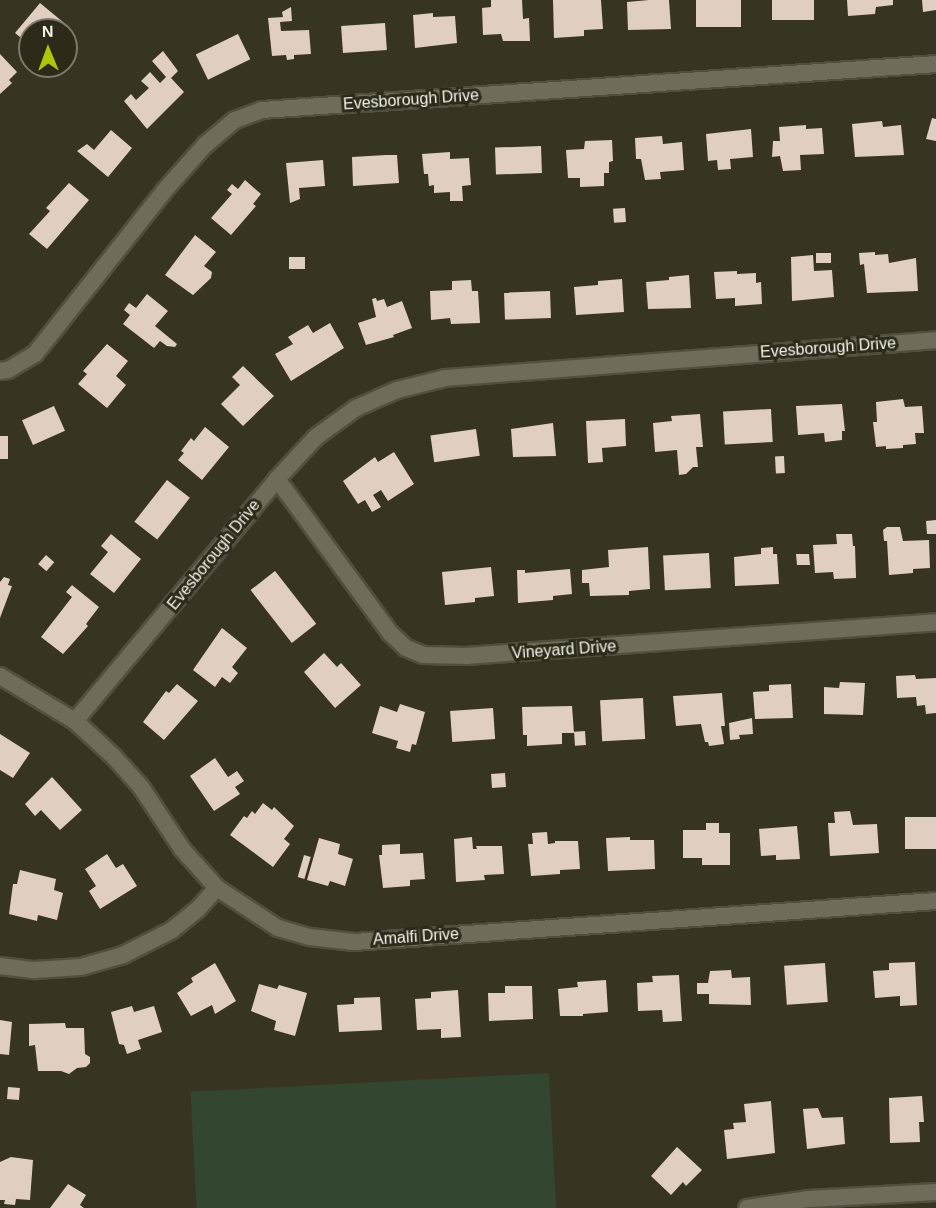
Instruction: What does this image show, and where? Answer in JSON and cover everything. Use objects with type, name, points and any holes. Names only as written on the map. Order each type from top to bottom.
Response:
[{"type":"street","name":"Evesborough Drive","points":[[0,371],[8,370],[35,354],[164,191],[205,145],[235,120],[262,110],[936,64]]},
{"type":"street","name":"Evesborough Drive","points":[[75,721],[277,479],[315,437],[356,408],[397,390],[445,378],[936,340]]},
{"type":"street","name":"Vineyard Drive","points":[[277,479],[390,633],[406,648],[423,655],[467,656],[936,622]]},
{"type":"street","name":"Amalfi Drive","points":[[0,676],[75,721],[141,787],[182,849],[217,888],[278,928],[310,937],[354,942],[936,901]]},
{"type":"street","points":[[0,966],[35,970],[81,967],[123,955],[172,930],[198,909],[217,888]]},
{"type":"street","points":[[747,1208],[808,1199],[936,1192]]},
{"type":"green space","points":[[549,1073],[556,1208],[197,1208],[190,1092]]},
{"type":"building","points":[[491,0],[522,0],[523,19],[529,18],[530,41],[503,41],[501,34],[483,35],[482,8],[491,7]]},
{"type":"building","points":[[553,0],[601,0],[603,29],[584,30],[584,36],[554,38]]},
{"type":"building","points":[[669,0],[671,29],[628,30],[627,2]]},
{"type":"building","points":[[696,0],[741,0],[741,27],[696,27]]},
{"type":"building","points":[[772,0],[814,0],[814,20],[772,20]]},
{"type":"building","points":[[847,0],[893,0],[893,5],[876,7],[875,14],[848,16]]},
{"type":"building","points":[[922,0],[936,0],[936,10],[923,12]]},
{"type":"building","points":[[40,3],[58,18],[28,18]]},
{"type":"building","points":[[291,7],[292,21],[280,22],[281,31],[309,30],[311,54],[294,55],[294,59],[287,60],[286,55],[272,56],[268,18],[283,17],[282,12]]},
{"type":"building","points":[[433,13],[433,17],[455,16],[457,43],[415,48],[413,15]]},
{"type":"building","points":[[385,23],[387,50],[343,53],[341,26]]},
{"type":"building","points":[[238,34],[250,59],[208,80],[196,55]]},
{"type":"building","points":[[163,51],[178,71],[171,78],[184,92],[147,129],[124,101],[131,94],[136,100],[149,88],[141,81],[150,72],[160,83],[166,77],[152,61]]},
{"type":"building","points":[[0,54],[17,72],[9,80],[12,83],[0,94]]},
{"type":"building","points":[[932,118],[936,119],[936,141],[926,139]]},
{"type":"building","points":[[882,121],[883,127],[901,125],[904,155],[855,157],[852,124]]},
{"type":"building","points":[[806,125],[806,129],[822,128],[824,154],[800,155],[801,170],[783,171],[780,156],[772,157],[773,141],[780,141],[779,127]]},
{"type":"building","points":[[751,129],[753,157],[730,159],[731,169],[718,170],[717,160],[708,161],[706,134]]},
{"type":"building","points":[[111,130],[132,148],[108,177],[77,151],[87,144],[94,150]]},
{"type":"building","points":[[662,136],[663,144],[682,142],[684,170],[660,172],[661,179],[645,180],[641,159],[636,159],[635,138]]},
{"type":"building","points":[[612,140],[613,161],[609,162],[609,173],[604,173],[604,186],[580,187],[580,178],[568,178],[566,150],[584,149],[585,141]]},
{"type":"building","points":[[541,146],[542,173],[496,175],[495,148]]},
{"type":"building","points":[[450,152],[450,159],[469,158],[471,185],[462,186],[463,201],[450,201],[450,192],[434,193],[434,185],[429,186],[428,174],[424,174],[422,154]]},
{"type":"building","points":[[397,155],[399,183],[353,186],[352,157]]},
{"type":"building","points":[[323,160],[325,186],[299,188],[300,199],[290,203],[286,163]]},
{"type":"building","points":[[245,180],[261,194],[253,204],[256,206],[231,235],[211,218],[232,194],[227,190],[232,184],[238,189]]},
{"type":"building","points":[[69,183],[89,200],[47,249],[29,234],[50,211],[46,208]]},
{"type":"building","points":[[625,208],[626,222],[614,223],[613,209]]},
{"type":"building","points":[[195,235],[216,252],[204,266],[212,272],[211,278],[193,295],[165,275]]},
{"type":"building","points":[[875,252],[875,255],[888,254],[889,263],[916,258],[918,291],[867,293],[864,264],[860,265],[859,253]]},
{"type":"building","points":[[816,253],[831,253],[831,263],[816,263]]},
{"type":"building","points":[[813,255],[814,271],[832,270],[834,297],[792,301],[791,257]]},
{"type":"building","points":[[289,257],[305,257],[305,269],[289,269]]},
{"type":"building","points":[[737,271],[737,274],[756,273],[756,283],[761,282],[762,304],[735,306],[735,298],[716,299],[714,272]]},
{"type":"building","points":[[689,275],[691,308],[648,309],[646,282]]},
{"type":"building","points":[[622,279],[624,312],[576,315],[574,287],[598,285],[598,281]]},
{"type":"building","points":[[471,280],[472,291],[478,291],[480,323],[451,324],[450,318],[431,320],[430,291],[452,290],[452,281]]},
{"type":"building","points":[[550,291],[551,318],[505,320],[504,293]]},
{"type":"building","points":[[147,294],[168,311],[155,326],[177,344],[175,347],[167,346],[160,341],[154,348],[123,324],[130,315],[124,310],[129,303],[136,308]]},
{"type":"building","points":[[376,298],[377,301],[384,299],[387,307],[402,301],[412,328],[393,335],[394,337],[366,345],[358,323],[376,317],[372,299]]},
{"type":"building","points":[[330,323],[344,348],[291,381],[275,354],[293,344],[288,337],[308,325],[313,333]]},
{"type":"building","points":[[107,344],[128,361],[116,376],[126,385],[107,408],[78,384],[87,374],[83,371]]},
{"type":"building","points":[[243,366],[274,396],[243,426],[221,404],[240,385],[232,377]]},
{"type":"building","points":[[903,399],[905,407],[922,406],[924,433],[915,433],[916,444],[903,445],[903,448],[876,447],[873,422],[877,422],[876,402]]},
{"type":"building","points":[[842,404],[845,431],[842,431],[842,440],[825,442],[824,433],[798,435],[796,406]]},
{"type":"building","points":[[54,406],[65,431],[33,445],[22,420]]},
{"type":"building","points":[[771,409],[773,442],[725,444],[723,412]]},
{"type":"building","points":[[700,414],[703,447],[696,447],[698,467],[693,467],[686,474],[679,475],[677,450],[655,452],[653,423],[672,421],[671,416]]},
{"type":"building","points":[[625,419],[626,446],[602,448],[603,462],[588,463],[586,421]]},
{"type":"building","points":[[553,423],[556,456],[513,457],[511,429]]},
{"type":"building","points":[[205,427],[229,447],[202,480],[178,460],[184,453],[181,451],[191,438],[194,441]]},
{"type":"building","points":[[476,429],[480,456],[434,462],[430,435]]},
{"type":"building","points":[[0,436],[8,436],[8,459],[0,459]]},
{"type":"building","points":[[394,452],[414,484],[388,501],[381,490],[373,495],[381,507],[372,512],[365,500],[358,504],[343,481],[375,457],[378,462]]},
{"type":"building","points":[[775,456],[784,456],[785,473],[776,473]]},
{"type":"building","points":[[167,480],[190,498],[157,540],[134,522]]},
{"type":"building","points":[[936,520],[936,534],[927,534],[926,521]]},
{"type":"building","points":[[887,527],[900,527],[903,541],[929,540],[930,568],[913,569],[913,573],[889,575],[887,541],[884,541],[883,530]]},
{"type":"building","points":[[111,534],[141,559],[114,593],[90,574],[108,552],[101,546]]},
{"type":"building","points":[[836,534],[852,534],[853,546],[855,546],[856,578],[834,579],[833,572],[815,573],[813,545],[837,544]]},
{"type":"building","points":[[648,547],[650,589],[629,591],[629,595],[590,596],[589,583],[582,583],[582,570],[609,567],[608,550]]},
{"type":"building","points":[[773,547],[773,554],[777,554],[779,584],[735,586],[734,557],[761,554],[761,548]]},
{"type":"building","points":[[709,553],[711,588],[665,590],[663,555]]},
{"type":"building","points":[[796,554],[809,554],[810,565],[797,565]]},
{"type":"building","points":[[46,555],[54,562],[46,571],[38,564]]},
{"type":"building","points":[[491,567],[494,596],[475,598],[475,602],[445,605],[442,572]]},
{"type":"building","points":[[570,569],[572,594],[553,596],[553,600],[518,603],[517,570],[525,570],[525,573]]},
{"type":"building","points":[[275,571],[316,624],[292,643],[251,590]]},
{"type":"building","points":[[4,577],[10,579],[8,585],[12,586],[0,618],[0,582]]},
{"type":"building","points":[[72,585],[99,607],[86,624],[88,626],[63,654],[41,637],[72,597],[66,592]]},
{"type":"building","points":[[222,628],[247,648],[232,667],[238,673],[230,683],[222,677],[215,687],[193,670]]},
{"type":"building","points":[[324,653],[337,667],[341,663],[361,685],[335,708],[304,672]]},
{"type":"building","points":[[915,675],[916,679],[936,678],[936,713],[926,714],[925,705],[917,706],[916,697],[897,698],[896,676]]},
{"type":"building","points":[[840,682],[865,683],[863,715],[824,714],[824,687],[839,688]]},
{"type":"building","points":[[177,684],[198,701],[164,740],[143,722],[166,691],[169,693]]},
{"type":"building","points":[[791,684],[793,718],[755,719],[753,692],[769,691],[769,685]]},
{"type":"building","points":[[722,693],[725,726],[721,726],[724,744],[709,746],[708,742],[705,742],[701,724],[676,726],[673,696]]},
{"type":"building","points":[[643,698],[645,739],[602,741],[600,700]]},
{"type":"building","points":[[400,704],[425,712],[416,745],[412,744],[410,752],[396,748],[398,741],[372,733],[380,706],[397,712]]},
{"type":"building","points":[[572,706],[574,733],[562,733],[562,744],[527,746],[527,735],[523,735],[522,707]]},
{"type":"building","points":[[493,708],[495,739],[452,742],[450,711]]},
{"type":"building","points":[[752,718],[753,734],[739,735],[740,739],[730,740],[729,723]]},
{"type":"building","points":[[585,731],[586,745],[575,746],[574,732]]},
{"type":"building","points":[[0,734],[30,753],[13,778],[0,770]]},
{"type":"building","points":[[215,758],[228,777],[237,771],[244,781],[235,787],[240,794],[214,811],[190,776]]},
{"type":"building","points":[[505,773],[506,787],[492,788],[491,774]]},
{"type":"building","points":[[52,777],[82,810],[60,830],[41,810],[35,816],[25,804]]},
{"type":"building","points":[[263,803],[272,810],[274,807],[294,826],[284,839],[290,844],[273,867],[230,835],[244,816],[247,818],[252,811],[255,814]]},
{"type":"building","points":[[850,811],[853,825],[877,824],[879,853],[830,856],[828,823],[835,823],[834,812]]},
{"type":"building","points":[[905,817],[936,817],[936,849],[905,849]]},
{"type":"building","points":[[706,823],[719,823],[719,833],[730,833],[730,865],[702,865],[702,858],[683,858],[683,830],[706,830]]},
{"type":"building","points":[[797,826],[800,859],[776,860],[776,855],[761,856],[759,829]]},
{"type":"building","points":[[547,832],[548,844],[555,843],[555,841],[578,841],[580,869],[560,870],[560,874],[531,876],[528,844],[533,844],[532,833]]},
{"type":"building","points":[[472,837],[473,849],[477,849],[476,846],[502,846],[504,874],[484,875],[485,880],[456,882],[454,839]]},
{"type":"building","points":[[630,837],[630,840],[654,840],[655,869],[608,871],[606,838]]},
{"type":"building","points":[[319,838],[340,844],[338,854],[353,859],[345,886],[330,881],[328,886],[307,880]]},
{"type":"building","points":[[400,844],[400,854],[423,853],[425,879],[410,880],[410,886],[383,888],[379,855],[382,855],[382,845]]},
{"type":"building","points":[[107,854],[116,868],[123,864],[137,886],[100,909],[89,891],[96,886],[85,869]]},
{"type":"building","points":[[304,855],[311,857],[304,879],[298,877]]},
{"type":"building","points":[[20,870],[56,879],[54,890],[63,893],[57,920],[38,915],[37,921],[9,914],[13,884],[17,884]]},
{"type":"building","points":[[915,962],[917,1005],[900,1006],[900,996],[875,998],[873,971],[889,970],[889,963]]},
{"type":"building","points":[[215,963],[236,1001],[215,1014],[212,1005],[191,1016],[177,993],[193,982],[191,978]]},
{"type":"building","points":[[825,963],[828,1002],[787,1005],[784,966]]},
{"type":"building","points":[[731,970],[732,978],[750,977],[751,1005],[709,1004],[709,994],[697,994],[697,983],[708,983],[710,971]]},
{"type":"building","points":[[679,975],[682,1021],[663,1022],[662,1010],[638,1011],[637,983],[653,982],[652,976]]},
{"type":"building","points":[[606,980],[608,1012],[583,1014],[583,1016],[560,1016],[558,989],[578,987],[577,982]]},
{"type":"building","points":[[259,984],[277,989],[279,985],[307,993],[295,1036],[274,1030],[276,1021],[251,1011]]},
{"type":"building","points":[[505,986],[532,986],[533,1019],[489,1021],[488,993],[505,993]]},
{"type":"building","points":[[458,990],[461,1037],[441,1038],[441,1029],[417,1030],[415,999],[431,998],[431,992]]},
{"type":"building","points":[[380,997],[382,1030],[339,1032],[337,1005],[354,1004],[354,998]]},
{"type":"building","points":[[132,1006],[134,1012],[154,1006],[162,1032],[138,1040],[141,1049],[127,1054],[124,1045],[119,1044],[111,1012]]},
{"type":"building","points":[[0,1020],[12,1022],[9,1055],[0,1054]]},
{"type":"building","points":[[65,1023],[66,1028],[84,1028],[85,1054],[90,1057],[90,1063],[69,1074],[61,1071],[38,1071],[35,1045],[29,1046],[29,1024]]},
{"type":"building","points":[[8,1087],[20,1088],[19,1100],[7,1099]]},
{"type":"building","points":[[922,1096],[924,1122],[919,1122],[920,1142],[890,1143],[889,1098]]},
{"type":"building","points":[[771,1101],[775,1153],[727,1159],[724,1130],[734,1129],[733,1123],[746,1122],[744,1104]]},
{"type":"building","points":[[818,1108],[822,1118],[843,1117],[845,1144],[807,1149],[803,1109]]},
{"type":"building","points":[[677,1147],[702,1170],[686,1186],[683,1182],[671,1195],[651,1176]]},
{"type":"building","points":[[11,1157],[33,1160],[30,1200],[16,1199],[15,1205],[4,1204],[5,1200],[0,1200],[0,1162]]},
{"type":"building","points":[[68,1184],[86,1195],[80,1205],[84,1208],[50,1208]]}]
